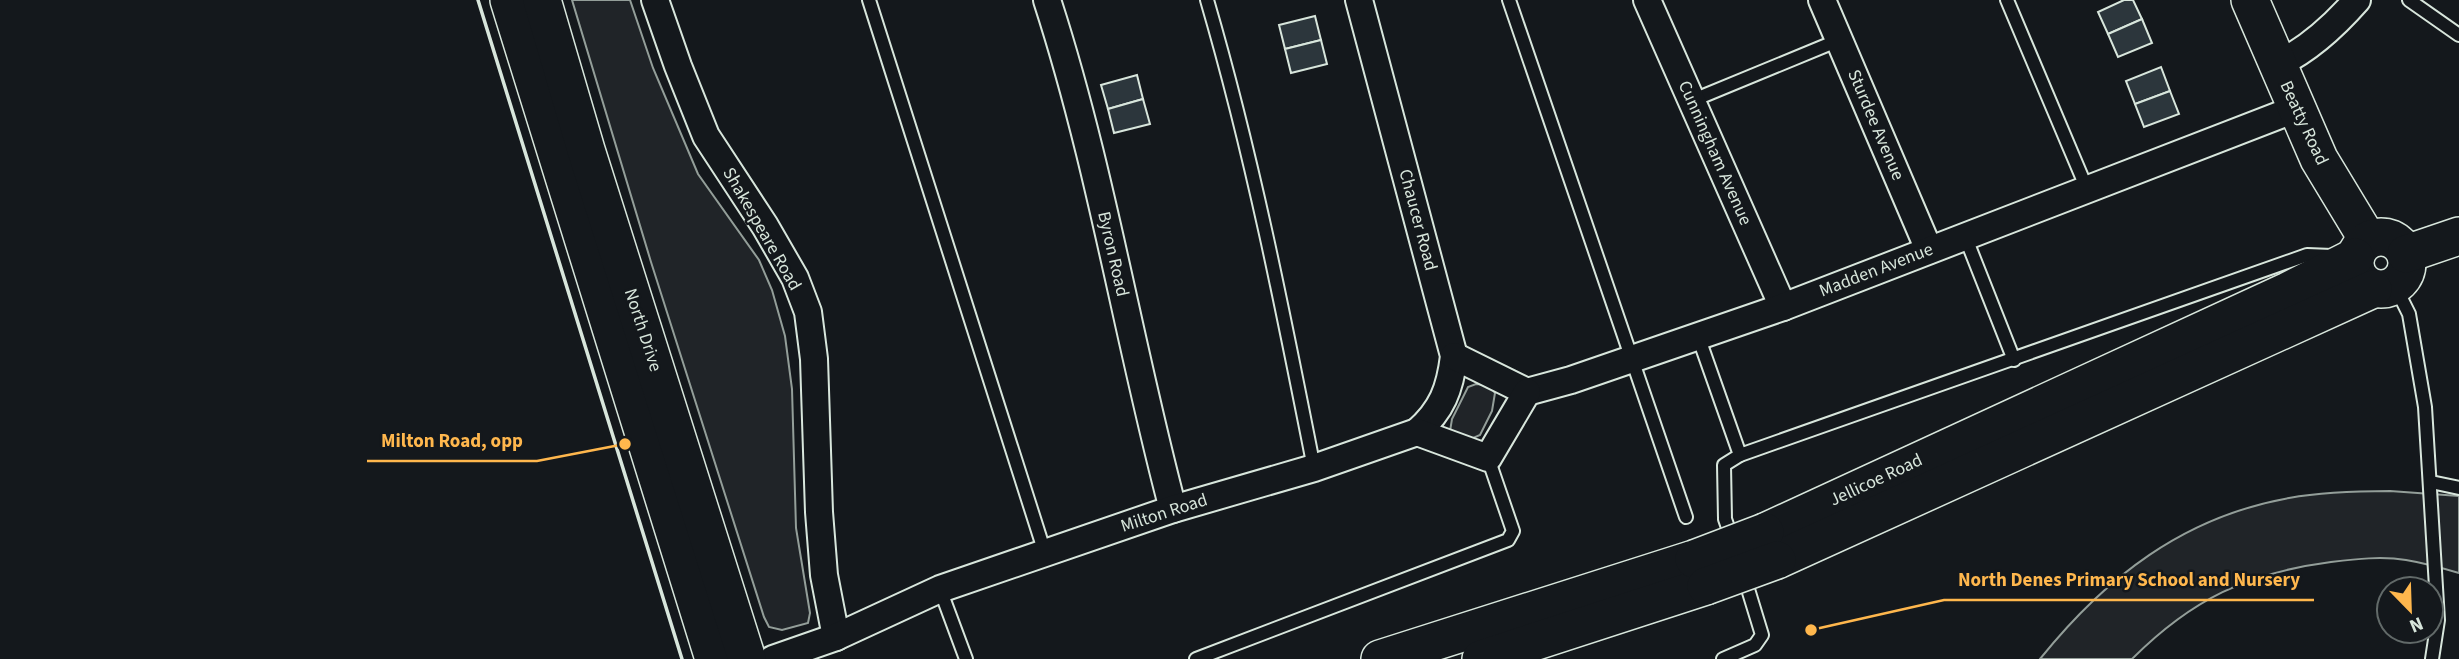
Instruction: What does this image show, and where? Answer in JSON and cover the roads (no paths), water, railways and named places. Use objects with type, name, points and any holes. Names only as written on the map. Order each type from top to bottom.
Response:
[{"type":"street","name":"North Drive","points":[[509,0],[714,659]]},
{"type":"street","name":"North Drive","points":[[542,0],[586,150],[747,659]]},
{"type":"street","name":"Shakespeare Road","points":[[655,0],[706,135],[795,278],[808,312],[814,359],[824,575],[836,637]]},
{"type":"street","name":"Byron Road","points":[[1047,0],[1065,56],[1112,249],[1150,423],[1173,509]]},
{"type":"street","name":"Chaucer Road","points":[[1359,0],[1454,356],[1451,381],[1444,398],[1433,418],[1417,432]]},
{"type":"street","name":"Cunningham Avenue","points":[[1647,0],[1783,307]]},
{"type":"street","name":"Sturdee Avenue","points":[[1822,0],[1929,250]]},
{"type":"street","name":"Beatty Road","points":[[2250,0],[2319,159],[2362,249]]},
{"type":"street","points":[[2278,64],[2294,56],[2321,35],[2357,0]]},
{"type":"street","name":"Madden Avenue","points":[[1527,392],[1783,307],[2298,108]]},
{"type":"street","name":"Jellicoe Road","points":[[1481,659],[1771,546],[2391,276],[2459,236]]},
{"type":"street","points":[[2377,237],[2394,240],[2391,276],[2364,284],[2354,267],[2362,249],[2377,237]]},
{"type":"street","name":"Jellicoe Road","points":[[1771,546],[2277,296],[2362,249]]},
{"type":"street","points":[[1417,432],[1488,458],[1527,392],[1454,356]]},
{"type":"street","name":"Milton Road","points":[[773,659],[836,637],[940,589],[1173,509],[1314,468],[1417,432]]},
{"type":"street","name":"Jellicoe Road","points":[[1380,659],[1700,572]]},
{"type":"lane","points":[[869,0],[1045,553]]},
{"type":"lane","points":[[1206,0],[1231,82],[1275,270],[1314,468]]},
{"type":"lane","points":[[1509,0],[1686,517]]},
{"type":"lane","points":[[2007,0],[2087,189]]},
{"type":"lane","points":[[2409,0],[2459,35]]},
{"type":"lane","points":[[1692,101],[1839,40]]},
{"type":"lane","points":[[1965,236],[2014,360]]},
{"type":"lane","points":[[1723,659],[1755,645],[1762,635],[1755,606],[1725,519],[1724,465],[1740,454],[2307,255],[2362,249]]},
{"type":"lane","points":[[2391,276],[2409,314],[2425,407],[2438,620],[2432,659]]},
{"type":"lane","points":[[1698,336],[1740,454]]},
{"type":"lane","points":[[1196,659],[1508,540],[1513,531],[1488,458]]},
{"type":"lane","points":[[2431,482],[2459,488]]},
{"type":"lane","points":[[940,589],[966,659]]},
{"type":"place","name":"Milton Road, opp","points":[[625,444]]},
{"type":"place","name":"North Denes Primary School and Nursery","points":[[1811,630]]}]
